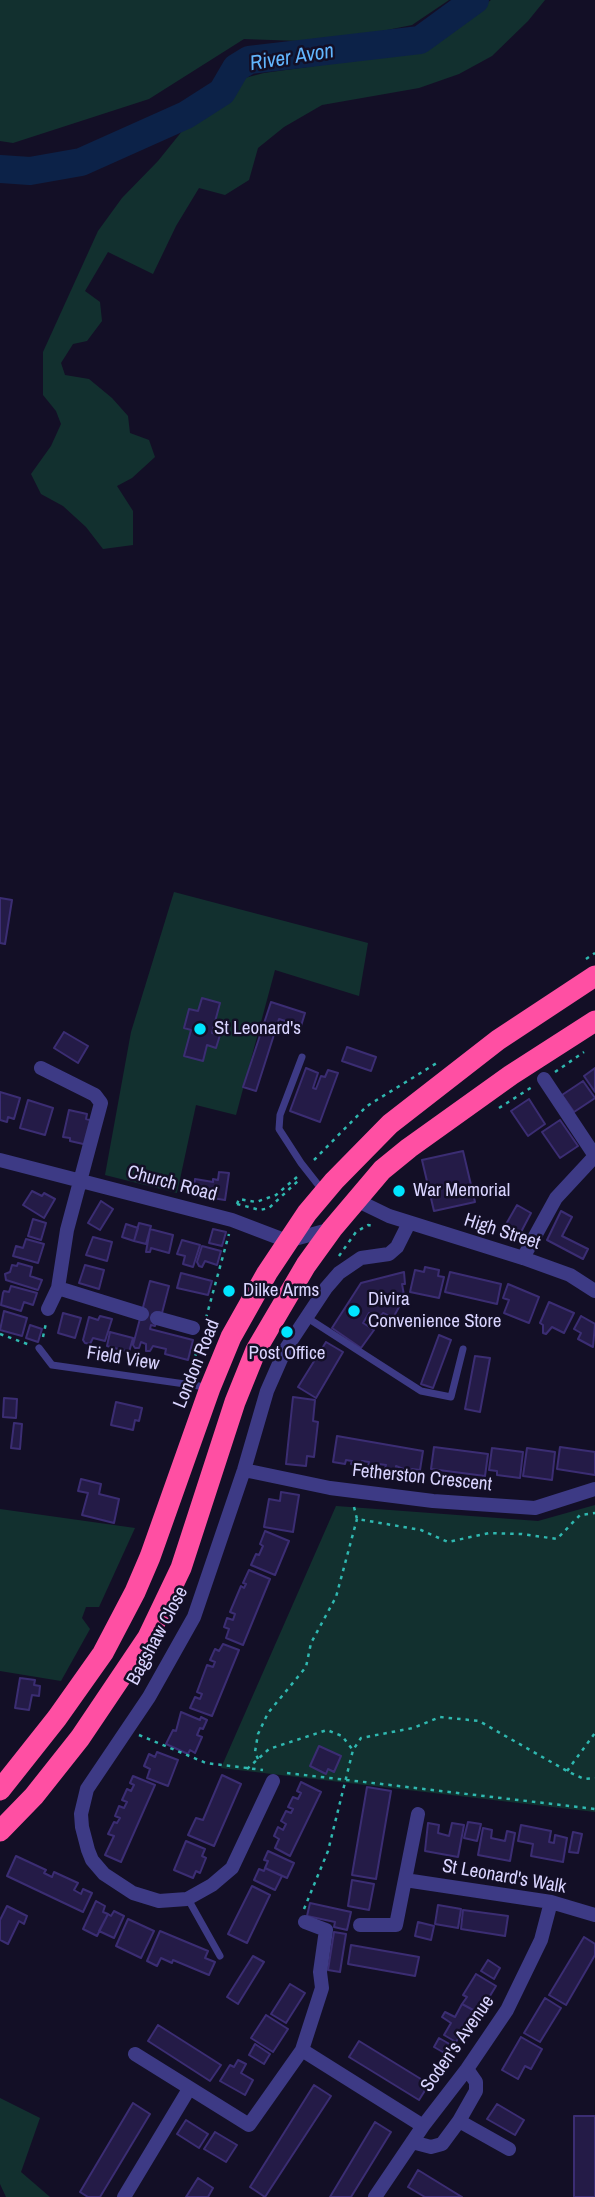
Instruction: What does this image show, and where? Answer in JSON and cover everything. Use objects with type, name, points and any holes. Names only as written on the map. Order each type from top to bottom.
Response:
[{"type":"highway","name":"London Road","points":[[0,1790],[57,1718],[103,1653],[135,1592],[210,1388],[246,1308],[287,1241],[324,1191],[390,1124],[498,1040],[595,976]]},
{"type":"highway","points":[[0,1831],[34,1796],[80,1738],[148,1637],[186,1556],[235,1402],[256,1350],[306,1265],[332,1229],[382,1170],[409,1148],[511,1075],[595,1021]]},
{"type":"street","points":[[41,1068],[96,1095],[101,1103],[67,1230],[58,1288],[48,1309]]},
{"type":"street","points":[[523,1258],[556,1198],[595,1156],[544,1079]]},
{"type":"street","name":"Church Road","points":[[0,1160],[233,1220],[287,1241]]},
{"type":"street","name":"High Street","points":[[356,1200],[388,1216],[570,1275],[595,1291]]},
{"type":"street","name":"Bagshaw Close","points":[[187,1899],[173,1901],[146,1898],[123,1888],[104,1874],[92,1860],[82,1827],[81,1814],[87,1789],[149,1696],[194,1617],[273,1375],[306,1317],[339,1273],[361,1258],[389,1254],[397,1247],[410,1223]]},
{"type":"street","points":[[287,1241],[332,1229]]},
{"type":"street","points":[[58,1288],[142,1314]]},
{"type":"street","points":[[157,1318],[200,1328]]},
{"type":"street","name":"Fetherston Crescent","points":[[244,1469],[349,1490],[433,1501],[535,1508],[595,1489]]},
{"type":"street","points":[[187,1899],[212,1885],[232,1868],[276,1775]]},
{"type":"street","points":[[359,1925],[396,1925],[418,1814]]},
{"type":"street","name":"St Leonard's Walk","points":[[405,1880],[551,1902],[595,1914]]},
{"type":"street","name":"Soden's Avenue","points":[[375,2197],[423,2126],[467,2069],[513,1998],[541,1940],[551,1902]]},
{"type":"street","points":[[135,2054],[249,2125],[302,2050],[322,1988],[320,1972],[326,1930],[306,1923]]},
{"type":"street","points":[[302,2050],[423,2126]]},
{"type":"street","points":[[412,2142],[431,2147],[442,2144],[476,2091],[476,2082],[467,2069]]},
{"type":"street","points":[[124,2197],[189,2089]]},
{"type":"street","points":[[459,2121],[509,2149]]},
{"type":"lane","points":[[302,1057],[280,1115],[279,1129],[301,1163],[324,1191]]},
{"type":"lane","points":[[306,1317],[421,1391],[451,1397],[463,1349]]},
{"type":"lane","name":"Field View","points":[[41,1345],[52,1364],[210,1388]]},
{"type":"lane","points":[[187,1899],[220,1956]]},
{"type":"path","points":[[495,1111],[586,1050]]},
{"type":"path","points":[[187,1385],[200,1328],[237,1204],[239,1199],[256,1202],[276,1195],[300,1176],[269,1208],[254,1209],[237,1204]]},
{"type":"path","points":[[341,1250],[356,1232],[369,1225],[386,1228],[388,1216]]},
{"type":"path","points":[[0,1334],[41,1345],[48,1309]]},
{"type":"path","points":[[258,1759],[255,1752],[258,1734],[268,1713],[306,1667],[311,1643],[336,1597],[357,1519],[349,1490]]},
{"type":"path","points":[[357,1519],[421,1530],[448,1542],[489,1534],[522,1534],[557,1539],[580,1515],[595,1513]]},
{"type":"path","points":[[306,1923],[300,1920],[328,1851],[352,1750],[361,1738],[399,1731],[440,1717],[480,1721],[567,1771],[584,1779],[595,1778]]},
{"type":"path","points":[[247,1769],[269,1749],[327,1730],[342,1736],[352,1750]]},
{"type":"path","points":[[133,1732],[206,1763],[276,1775],[595,1809]]},
{"type":"path","points":[[567,1771],[595,1733]]},
{"type":"green space","points":[[0,0],[449,0],[412,25],[327,42],[244,39],[149,99],[13,143],[0,141]]},
{"type":"green space","points":[[491,0],[545,0],[492,56],[459,74],[419,88],[322,105],[284,127],[258,148],[249,180],[225,195],[199,188],[176,226],[153,274],[108,252],[85,291],[100,302],[102,321],[87,341],[73,344],[61,363],[65,375],[89,379],[112,398],[128,416],[130,433],[149,440],[155,457],[132,478],[117,486],[133,511],[133,545],[103,549],[86,527],[63,506],[41,494],[31,474],[51,446],[61,424],[56,411],[43,395],[43,352],[98,231],[122,198],[183,130],[224,101],[237,80],[264,73],[424,51]]},
{"type":"green space","points":[[174,892],[368,943],[359,996],[275,970],[236,1115],[196,1105],[177,1193],[105,1175],[131,1032]]},
{"type":"green space","points":[[595,1505],[595,1812],[221,1768],[336,1506],[538,1521]]},
{"type":"green space","points":[[0,1509],[135,1528],[99,1607],[86,1607],[82,1618],[90,1629],[61,1681],[0,1671]]},
{"type":"green space","points":[[0,2098],[40,2118],[21,2172],[50,2197],[6,2197],[0,2184]]},
{"type":"building","points":[[0,898],[12,900],[5,944],[0,943]]},
{"type":"building","name":"St Leonard's","points":[[202,998],[220,1003],[212,1033],[220,1035],[216,1048],[207,1045],[203,1061],[184,1056],[191,1030],[184,1028],[189,1009],[198,1011]]},
{"type":"building","points":[[271,1002],[305,1013],[301,1026],[279,1019],[256,1091],[243,1087]]},
{"type":"building","points":[[64,1032],[88,1046],[78,1063],[54,1048]]},
{"type":"building","points":[[347,1047],[376,1057],[371,1071],[342,1061]]},
{"type":"building","points":[[306,1068],[318,1073],[313,1088],[316,1089],[321,1076],[325,1077],[328,1070],[338,1073],[320,1122],[290,1111]]},
{"type":"building","points":[[595,1068],[595,1092],[584,1076]]},
{"type":"building","points":[[583,1081],[595,1098],[574,1112],[562,1095]]},
{"type":"building","points":[[0,1092],[20,1098],[14,1119],[8,1117],[7,1122],[0,1120]]},
{"type":"building","points":[[529,1099],[545,1124],[528,1136],[511,1111]]},
{"type":"building","points":[[28,1100],[53,1108],[45,1135],[20,1128]]},
{"type":"building","points":[[69,1110],[87,1114],[86,1119],[97,1122],[92,1146],[63,1137]]},
{"type":"building","points":[[560,1120],[578,1146],[560,1158],[542,1132]]},
{"type":"building","points":[[463,1151],[475,1202],[434,1211],[422,1160]]},
{"type":"building","points":[[219,1172],[229,1173],[225,1200],[193,1195],[195,1179],[213,1182],[213,1179],[218,1180]]},
{"type":"building","points":[[32,1191],[55,1199],[44,1218],[23,1205]]},
{"type":"building","points":[[101,1201],[113,1209],[100,1230],[88,1223]]},
{"type":"building","points":[[517,1205],[531,1213],[520,1234],[505,1226]]},
{"type":"building","points":[[561,1211],[572,1217],[562,1236],[588,1249],[583,1259],[547,1240]]},
{"type":"building","points":[[33,1219],[46,1223],[41,1240],[28,1236]]},
{"type":"building","points":[[139,1223],[151,1226],[146,1244],[134,1241]]},
{"type":"building","points":[[126,1224],[138,1228],[134,1241],[122,1237]]},
{"type":"building","points":[[150,1229],[173,1235],[169,1253],[151,1248],[150,1252],[146,1252]]},
{"type":"building","points":[[213,1229],[226,1232],[222,1246],[209,1243]]},
{"type":"building","points":[[93,1237],[112,1242],[107,1261],[86,1255]]},
{"type":"building","points":[[26,1239],[44,1244],[38,1263],[13,1256],[16,1246],[23,1248]]},
{"type":"building","points":[[182,1240],[200,1245],[193,1267],[183,1264],[185,1256],[177,1254]]},
{"type":"building","points":[[202,1246],[221,1251],[217,1265],[205,1261],[202,1267],[199,1266],[197,1262]]},
{"type":"building","points":[[18,1263],[32,1267],[30,1276],[42,1280],[38,1290],[6,1280],[5,1274],[10,1272],[12,1265],[17,1266]]},
{"type":"building","points":[[85,1265],[104,1270],[99,1289],[79,1283]]},
{"type":"building","points":[[425,1267],[439,1270],[438,1276],[444,1277],[439,1298],[410,1292],[415,1270],[424,1272]]},
{"type":"building","points":[[404,1272],[404,1295],[386,1299],[399,1307],[393,1318],[383,1313],[378,1320],[369,1313],[363,1323],[374,1330],[361,1348],[332,1328],[361,1283]]},
{"type":"building","points":[[450,1272],[501,1284],[497,1304],[445,1292]]},
{"type":"building","points":[[181,1273],[212,1281],[208,1295],[177,1288]]},
{"type":"building","points":[[150,1281],[169,1286],[162,1313],[159,1312],[155,1326],[151,1325],[150,1329],[193,1340],[188,1360],[165,1354],[166,1349],[153,1346],[150,1351],[146,1351],[146,1344],[141,1342],[139,1348],[133,1345]]},
{"type":"building","points":[[508,1284],[539,1297],[529,1323],[504,1313],[509,1300],[503,1298]]},
{"type":"building","points":[[11,1286],[37,1293],[33,1305],[24,1302],[21,1311],[1,1305],[4,1291],[9,1292]]},
{"type":"building","points":[[549,1302],[574,1313],[564,1333],[552,1327],[546,1334],[543,1333],[543,1325],[540,1323]]},
{"type":"building","points":[[4,1311],[27,1318],[22,1336],[0,1330]]},
{"type":"building","points":[[63,1313],[81,1318],[75,1338],[58,1333]]},
{"type":"building","points":[[100,1316],[112,1319],[105,1341],[93,1338],[90,1344],[85,1343],[83,1340],[89,1317],[98,1320]]},
{"type":"building","points":[[581,1316],[595,1324],[593,1347],[578,1339],[581,1333],[574,1329]]},
{"type":"building","points":[[30,1325],[42,1329],[38,1342],[26,1338]]},
{"type":"building","points":[[110,1332],[133,1338],[129,1352],[107,1346]]},
{"type":"building","points":[[439,1335],[451,1340],[433,1388],[421,1384]]},
{"type":"building","points":[[326,1342],[343,1352],[316,1398],[298,1387]]},
{"type":"building","points":[[475,1356],[490,1358],[480,1412],[465,1409]]},
{"type":"building","points":[[293,1397],[315,1400],[313,1421],[318,1422],[314,1457],[307,1456],[306,1466],[286,1464]]},
{"type":"building","points":[[4,1398],[17,1399],[16,1418],[3,1417]]},
{"type":"building","points":[[116,1402],[142,1408],[139,1421],[135,1420],[133,1430],[111,1425]]},
{"type":"building","points":[[14,1423],[22,1424],[20,1449],[11,1448]]},
{"type":"building","points":[[337,1436],[423,1451],[420,1470],[412,1469],[411,1472],[396,1466],[396,1470],[379,1464],[378,1469],[368,1467],[369,1462],[362,1461],[361,1466],[346,1460],[345,1464],[333,1462]]},
{"type":"building","points":[[434,1447],[488,1454],[485,1476],[431,1469]]},
{"type":"building","points":[[560,1447],[595,1452],[595,1475],[557,1469]]},
{"type":"building","points":[[492,1448],[523,1452],[520,1478],[497,1475],[497,1471],[489,1470]]},
{"type":"building","points":[[527,1448],[555,1452],[552,1480],[523,1476]]},
{"type":"building","points":[[81,1479],[101,1484],[99,1494],[119,1499],[114,1523],[82,1515],[88,1493],[78,1491]]},
{"type":"building","points":[[281,1492],[299,1495],[293,1532],[264,1527],[269,1499],[280,1501]]},
{"type":"building","points":[[265,1531],[289,1541],[275,1575],[251,1565],[263,1546],[260,1544]]},
{"type":"building","points":[[249,1570],[270,1579],[243,1645],[226,1638],[229,1629],[224,1627],[227,1618],[233,1620],[235,1614],[230,1612],[241,1586],[244,1588],[246,1584],[243,1583]]},
{"type":"building","points":[[223,1644],[239,1650],[212,1716],[190,1708],[195,1697],[200,1699],[202,1694],[197,1692],[207,1665],[213,1667],[215,1662],[210,1660],[215,1649],[219,1651]]},
{"type":"building","points":[[20,1678],[35,1680],[34,1685],[40,1686],[39,1696],[32,1695],[29,1710],[15,1708]]},
{"type":"building","points":[[181,1712],[207,1720],[197,1735],[202,1737],[195,1753],[190,1750],[188,1754],[166,1744],[173,1730],[176,1731]]},
{"type":"building","points":[[319,1746],[341,1756],[334,1772],[328,1769],[326,1774],[310,1766]]},
{"type":"building","points":[[157,1752],[178,1760],[168,1786],[147,1778],[150,1769],[144,1766],[149,1754],[155,1757]]},
{"type":"building","points":[[222,1775],[241,1784],[214,1846],[188,1835],[196,1818],[203,1820]]},
{"type":"building","points":[[133,1776],[155,1785],[121,1862],[105,1855],[114,1836],[108,1834],[114,1822],[117,1823],[120,1818],[115,1816],[119,1806],[124,1808],[127,1802],[122,1800],[127,1789],[131,1791],[134,1785],[130,1783]]},
{"type":"building","points":[[301,1782],[321,1792],[290,1856],[275,1848],[279,1839],[274,1836],[278,1827],[283,1830],[286,1824],[281,1821],[286,1811],[291,1813],[293,1809],[288,1807],[293,1797],[298,1799],[301,1793],[297,1791]]},
{"type":"building","points":[[367,1787],[391,1791],[376,1879],[352,1875]]},
{"type":"building","points":[[468,1822],[481,1824],[477,1841],[464,1838]]},
{"type":"building","points":[[428,1823],[439,1825],[438,1833],[449,1836],[452,1823],[464,1825],[458,1857],[425,1851]]},
{"type":"building","points":[[521,1825],[551,1831],[549,1842],[554,1843],[555,1835],[567,1838],[563,1862],[531,1856],[533,1844],[518,1841]]},
{"type":"building","points":[[483,1828],[492,1830],[491,1838],[505,1841],[507,1831],[515,1833],[510,1861],[478,1855]]},
{"type":"building","points":[[573,1832],[582,1834],[578,1853],[569,1852]]},
{"type":"building","points":[[186,1841],[205,1849],[202,1856],[206,1858],[200,1873],[196,1871],[193,1878],[174,1870]]},
{"type":"building","points":[[268,1851],[294,1863],[287,1878],[265,1868],[268,1861],[264,1860]]},
{"type":"building","points":[[16,1856],[46,1870],[44,1873],[52,1877],[54,1872],[78,1883],[74,1890],[81,1894],[83,1889],[92,1893],[83,1912],[7,1876]]},
{"type":"building","points":[[265,1868],[282,1876],[275,1890],[254,1880],[259,1869],[264,1871]]},
{"type":"building","points":[[352,1880],[374,1884],[369,1910],[348,1906]]},
{"type":"building","points":[[252,1886],[270,1895],[247,1943],[228,1934]]},
{"type":"building","points":[[96,1901],[105,1906],[103,1912],[108,1914],[97,1936],[83,1929]]},
{"type":"building","points":[[310,1903],[351,1912],[347,1930],[334,1927],[335,1922],[307,1916]]},
{"type":"building","points":[[438,1905],[461,1909],[458,1928],[435,1924]]},
{"type":"building","points":[[7,1906],[27,1916],[24,1924],[19,1921],[8,1944],[0,1940],[0,1920]]},
{"type":"building","points":[[463,1910],[508,1916],[505,1936],[461,1929]]},
{"type":"building","points":[[114,1911],[124,1916],[114,1938],[99,1931],[108,1914],[111,1916]]},
{"type":"building","points":[[128,1919],[154,1931],[141,1958],[116,1946]]},
{"type":"building","points":[[418,1922],[434,1926],[431,1940],[415,1936]]},
{"type":"building","points":[[160,1931],[208,1951],[205,1958],[215,1962],[209,1975],[173,1960],[172,1963],[161,1958],[157,1966],[147,1961]]},
{"type":"building","points":[[334,1932],[346,1934],[340,1972],[328,1970]]},
{"type":"building","points":[[584,1937],[595,1944],[595,1955],[566,2005],[549,1995]]},
{"type":"building","points":[[351,1945],[419,1957],[415,1976],[348,1964]]},
{"type":"building","points":[[253,1956],[264,1962],[238,2004],[227,1997]]},
{"type":"building","points":[[488,1960],[500,1968],[494,1979],[481,1971]]},
{"type":"building","points":[[476,1974],[496,1986],[482,2009],[478,2006],[475,2011],[462,2004],[467,1997],[463,1995]]},
{"type":"building","points":[[290,1984],[305,1993],[286,2023],[271,2014]]},
{"type":"building","points":[[545,1998],[561,2008],[540,2042],[524,2033]]},
{"type":"building","points":[[462,2004],[475,2011],[456,2042],[444,2035],[451,2023],[442,2017],[445,2012],[455,2017]]},
{"type":"building","points":[[266,2015],[288,2029],[273,2052],[251,2038]]},
{"type":"building","points":[[158,2025],[221,2065],[210,2081],[148,2041]]},
{"type":"building","points":[[521,2037],[542,2049],[531,2069],[525,2066],[518,2079],[502,2070]]},
{"type":"building","points":[[439,2038],[453,2046],[448,2055],[434,2047]]},
{"type":"building","points":[[359,2041],[429,2084],[419,2100],[349,2057]]},
{"type":"building","points":[[255,2044],[270,2054],[264,2064],[249,2055]]},
{"type":"building","points":[[238,2060],[246,2064],[241,2073],[253,2080],[245,2095],[220,2081],[230,2065],[234,2067]]},
{"type":"building","points":[[314,2085],[331,2096],[265,2197],[250,2187]]},
{"type":"building","points":[[133,2103],[150,2114],[100,2197],[88,2197],[80,2192]]},
{"type":"building","points":[[497,2104],[524,2120],[515,2135],[487,2119]]},
{"type":"building","points":[[574,2116],[595,2116],[595,2197],[574,2197]]},
{"type":"building","points":[[186,2120],[208,2134],[199,2148],[177,2134]]},
{"type":"building","points":[[375,2122],[391,2132],[351,2197],[330,2197]]},
{"type":"building","points":[[215,2132],[237,2145],[226,2162],[204,2149]]},
{"type":"building","points":[[418,2170],[462,2197],[425,2197],[408,2187]]},
{"type":"building","points":[[198,2178],[213,2188],[208,2197],[186,2197]]},
{"type":"waterway","name":"River Avon","points":[[0,169],[30,171],[81,162],[186,115],[222,92],[236,68],[249,60],[420,40],[475,0]]},
{"type":"place","name":"St Leonard's","points":[[200,1029]]},
{"type":"place","name":"War Memorial","points":[[399,1191]]},
{"type":"place","name":"Dilke Arms","points":[[229,1291]]},
{"type":"place","name":"Divira Convenience Store","points":[[354,1311]]},
{"type":"place","name":"Post Office","points":[[287,1332]]}]
